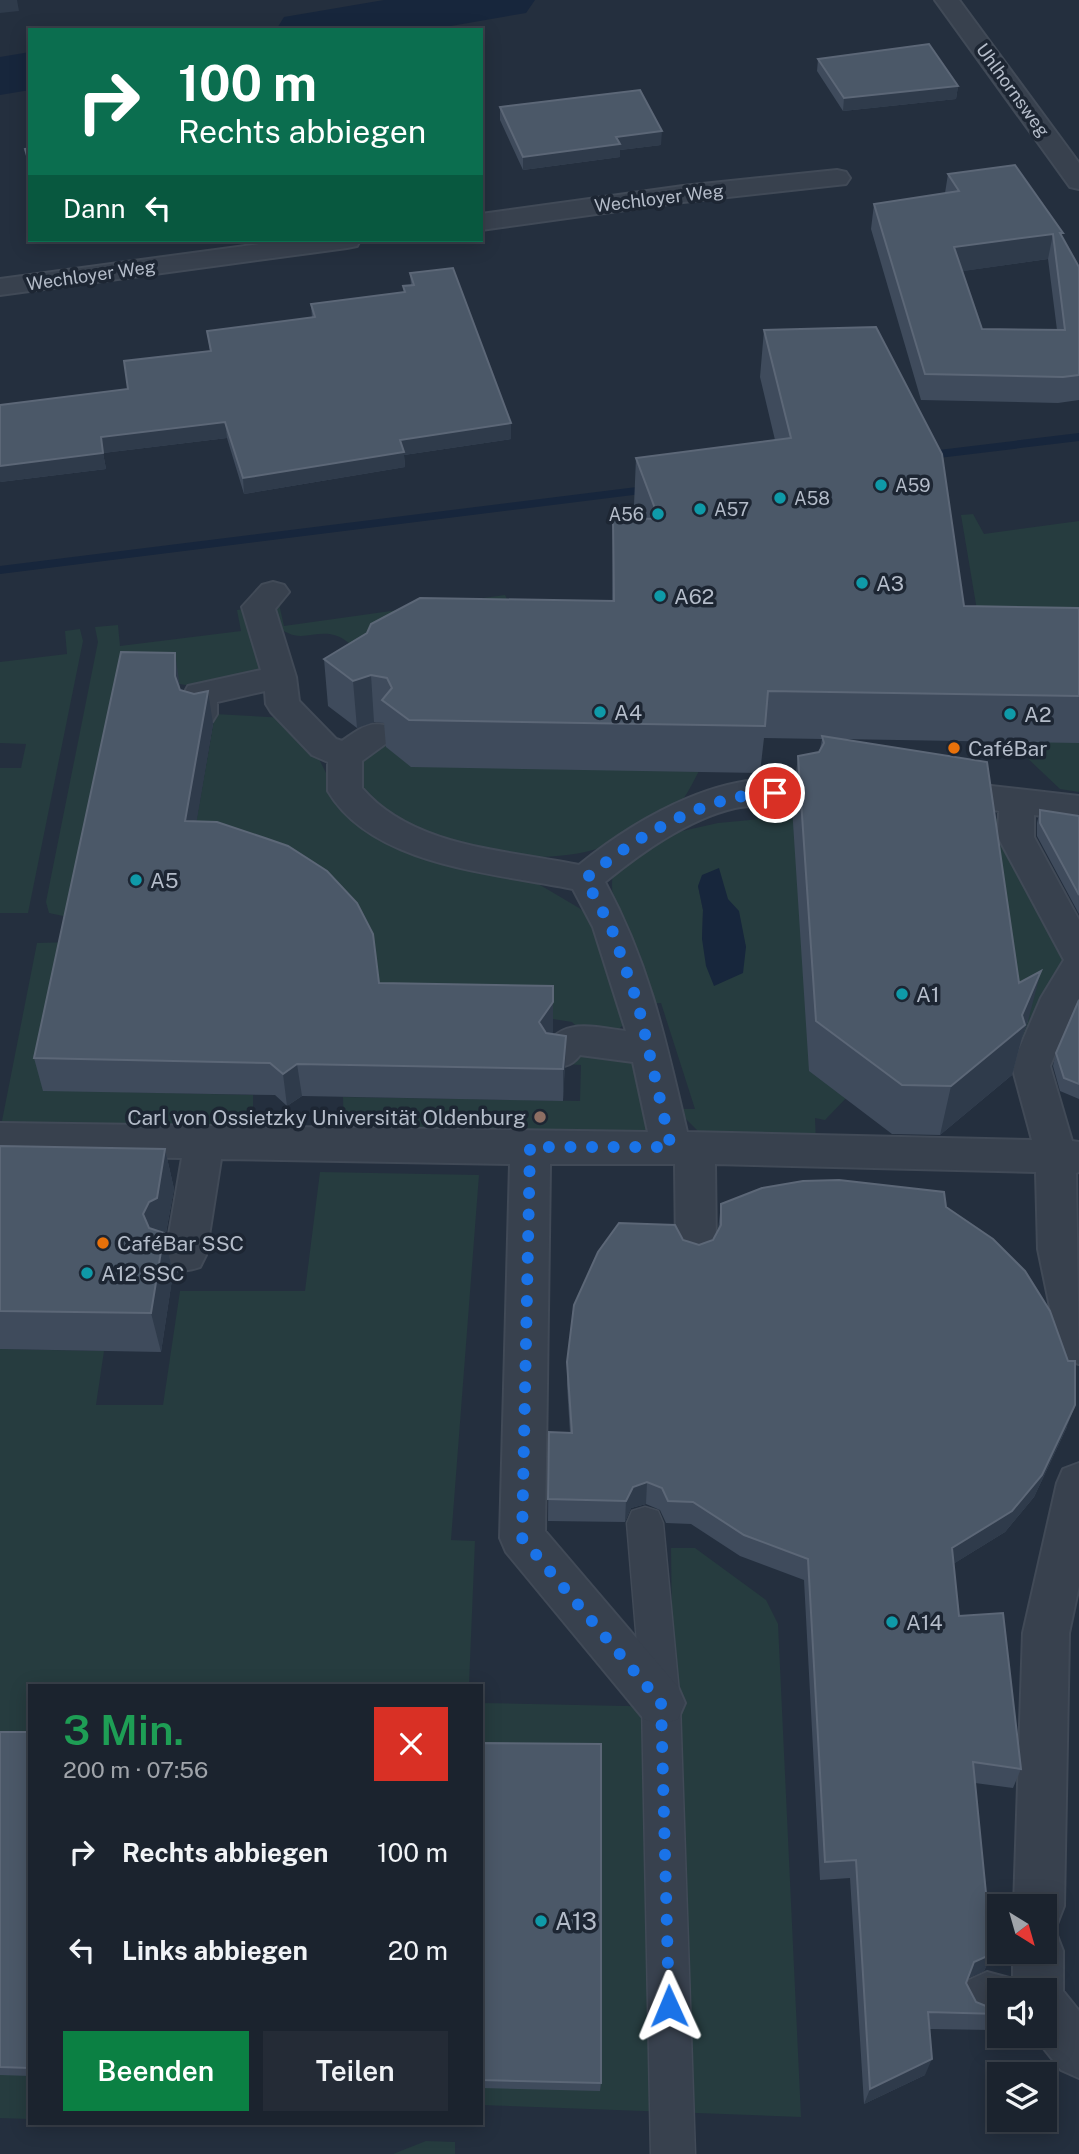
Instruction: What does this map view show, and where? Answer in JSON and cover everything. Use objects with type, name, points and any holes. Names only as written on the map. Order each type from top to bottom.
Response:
[{"type":"street","name":"Uhlhornsweg","points":[[947,0],[1078,177]]},
{"type":"street","name":"Wechloyer Weg","points":[[483,222],[682,194],[837,178]]},
{"type":"street","name":"Wechloyer Weg","points":[[0,287],[333,242]]},
{"type":"street","points":[[273,592],[258,607],[280,677],[283,704],[324,747],[345,756]]},
{"type":"street","points":[[200,714],[200,694],[280,677]]},
{"type":"street","points":[[345,756],[376,734]]},
{"type":"street","points":[[345,756],[345,791],[366,814],[392,830],[424,844],[472,858],[535,867],[585,879],[611,927],[683,1148],[696,1249]]},
{"type":"street","points":[[585,879],[615,856],[706,804],[753,793],[798,793]]},
{"type":"street","points":[[967,796],[1079,808]]},
{"type":"street","points":[[1017,801],[1016,837],[1079,954]]},
{"type":"street","points":[[1079,967],[1060,999],[1031,1066],[1067,1156],[1058,1250],[1079,1346]]},
{"type":"street","points":[[560,1053],[568,1043],[577,1040],[649,1049]]},
{"type":"street","points":[[0,1139],[1067,1156]]},
{"type":"street","points":[[176,1255],[186,1255],[204,1143]]},
{"type":"street","points":[[530,1147],[522,1538],[661,1703]]},
{"type":"street","points":[[1040,1894],[1046,1633],[1079,1483]]},
{"type":"street","points":[[1057,2024],[1079,2052]]},
{"type":"lane","points":[[645,1523],[661,1703],[673,2154]]},
{"type":"green space","points":[[973,514],[984,534],[1079,521],[1079,660],[985,658],[961,515]]},
{"type":"green space","points":[[505,595],[508,601],[351,645],[334,635],[302,636],[288,633],[266,616],[266,606],[279,604],[284,626]]},
{"type":"green space","points":[[251,608],[264,665],[248,676],[191,686],[174,683],[68,917],[49,913],[46,902],[98,642],[95,627],[118,625],[120,646],[241,631],[237,610]]},
{"type":"green space","points":[[80,629],[83,641],[28,913],[0,913],[0,768],[21,768],[26,744],[0,743],[0,662],[67,654],[65,631]]},
{"type":"green space","points":[[215,714],[288,718],[319,759],[337,795],[535,882],[579,908],[599,924],[629,1014],[625,1022],[616,1031],[604,1033],[582,1032],[572,1022],[553,1019],[377,1016],[190,858]]},
{"type":"green space","points":[[1004,736],[1079,737],[1079,792],[1060,789]]},
{"type":"green space","points":[[389,742],[701,767],[679,805],[646,829],[622,841],[597,849],[547,857],[495,855],[432,842],[360,796],[358,774],[361,762],[364,757]]},
{"type":"green space","points":[[971,817],[999,819],[1074,970],[1004,1072]]},
{"type":"green space","points":[[799,819],[850,1094],[825,1120],[815,1118],[816,1143],[709,1142],[676,1109],[695,1109],[661,1003],[644,1004],[621,934],[613,897],[615,868],[669,834],[718,823]],"holes":[[[698,886],[722,897],[734,907],[746,947],[702,939],[703,910]]]},
{"type":"green space","points":[[73,942],[43,1090],[253,1095],[253,1135],[0,1131],[37,943]]},
{"type":"green space","points":[[566,1053],[627,1059],[638,1066],[650,1128],[646,1134],[344,1136],[343,1097],[580,1101],[581,1065],[566,1064]]},
{"type":"green space","points":[[320,1172],[479,1175],[451,1540],[475,1541],[469,1684],[28,1684],[28,2119],[0,2118],[0,1349],[104,1351],[96,1405],[163,1405],[180,1291],[305,1291]]},
{"type":"green space","points":[[671,1548],[695,1548],[766,1600],[778,1624],[801,2117],[483,2105],[483,1703],[673,1707]]},
{"type":"green space","points":[[426,2141],[455,2142],[455,2154],[393,2154]]},
{"type":"water","points":[[719,868],[728,899],[739,911],[746,947],[743,973],[714,986],[706,966],[702,939],[703,910],[698,886],[702,875]]},
{"type":"building","points":[[929,44],[958,86],[844,98],[818,59]]},
{"type":"building","points":[[640,90],[662,131],[616,137],[620,144],[523,157],[500,107]]},
{"type":"building","points":[[1015,165],[1063,233],[1060,233],[1079,267],[1079,375],[1063,377],[925,374],[874,204],[959,191],[948,174]],"holes":[[[1053,234],[1065,330],[982,329],[954,247]]]},
{"type":"building","points":[[453,268],[511,423],[400,440],[404,452],[243,478],[225,422],[101,437],[103,453],[0,466],[0,405],[128,389],[124,361],[211,351],[207,331],[315,317],[311,304],[405,292],[403,286],[414,285],[410,273]]},
{"type":"building","points":[[876,327],[942,454],[964,606],[1079,608],[1079,696],[768,691],[765,726],[409,720],[382,700],[392,688],[387,678],[371,675],[353,681],[324,659],[367,633],[371,624],[420,598],[614,601],[613,518],[659,519],[636,458],[791,438],[764,330]]},
{"type":"building","points":[[121,652],[175,653],[175,676],[180,690],[194,694],[208,691],[185,821],[217,822],[288,846],[327,871],[357,903],[373,934],[379,983],[553,986],[553,1002],[539,1022],[546,1033],[566,1036],[563,1069],[297,1064],[283,1074],[270,1063],[34,1058]]},
{"type":"building","name":"A1","points":[[822,736],[987,762],[1019,983],[1041,971],[1022,1015],[1025,1025],[951,1086],[902,1085],[816,1021],[798,756],[819,752],[824,743]]},
{"type":"building","points":[[1040,810],[1079,816],[1079,895],[1040,823]]},
{"type":"building","points":[[1079,1000],[1079,1084],[1064,1078],[1056,1053]]},
{"type":"building","name":"A12 SSC","points":[[0,1146],[165,1149],[157,1198],[149,1202],[143,1214],[149,1228],[164,1233],[151,1313],[0,1311]]},
{"type":"building","name":"A14","points":[[839,1180],[944,1192],[946,1207],[993,1239],[1025,1271],[1050,1311],[1068,1361],[1075,1361],[1075,1405],[1042,1475],[1012,1511],[952,1548],[959,1616],[1003,1613],[1021,1769],[973,1762],[987,1903],[987,1956],[974,1962],[966,1983],[976,2002],[987,2006],[987,2014],[928,2012],[932,2059],[870,2089],[856,1860],[825,1862],[808,1559],[744,1535],[693,1502],[668,1501],[662,1488],[647,1482],[633,1487],[626,1501],[548,1499],[549,1432],[572,1433],[567,1362],[574,1305],[598,1252],[619,1223],[675,1225],[683,1240],[699,1245],[713,1240],[721,1225],[721,1204],[762,1188],[803,1181]]},
{"type":"building","points":[[0,1732],[28,1732],[28,2068],[0,2067]]},
{"type":"building","name":"A13","points":[[483,1743],[601,1744],[601,2083],[483,2080]]},
{"type":"waterway","points":[[319,28],[505,0]]},
{"type":"waterway","points":[[0,76],[28,71]]},
{"type":"waterway","points":[[922,456],[1079,437]]},
{"type":"waterway","points":[[0,570],[653,489]]},
{"type":"place","name":"A59","points":[[881,485]]},
{"type":"place","name":"A58","points":[[780,498]]},
{"type":"place","name":"A57","points":[[700,509]]},
{"type":"place","name":"A56","points":[[658,514]]},
{"type":"place","name":"A3","points":[[862,583]]},
{"type":"place","name":"A62","points":[[660,596]]},
{"type":"place","name":"A4","points":[[600,712]]},
{"type":"place","name":"A2","points":[[1010,714]]},
{"type":"place","name":"CaféBar","points":[[954,748]]},
{"type":"place","name":"A5","points":[[136,880]]},
{"type":"place","name":"A1","points":[[902,994]]},
{"type":"place","name":"Carl von Ossietzky Universität Oldenburg","points":[[540,1117]]},
{"type":"place","name":"CaféBar SSC","points":[[103,1243]]},
{"type":"place","name":"A12 SSC","points":[[87,1273]]},
{"type":"place","name":"A14","points":[[892,1622]]},
{"type":"place","name":"A13","points":[[541,1921]]},
{"type":"route","points":[[669,2006],[661,1703],[522,1538],[530,1147],[671,1147],[638,1004],[611,927],[585,879],[605,862],[706,804],[753,793],[775,793]]}]
